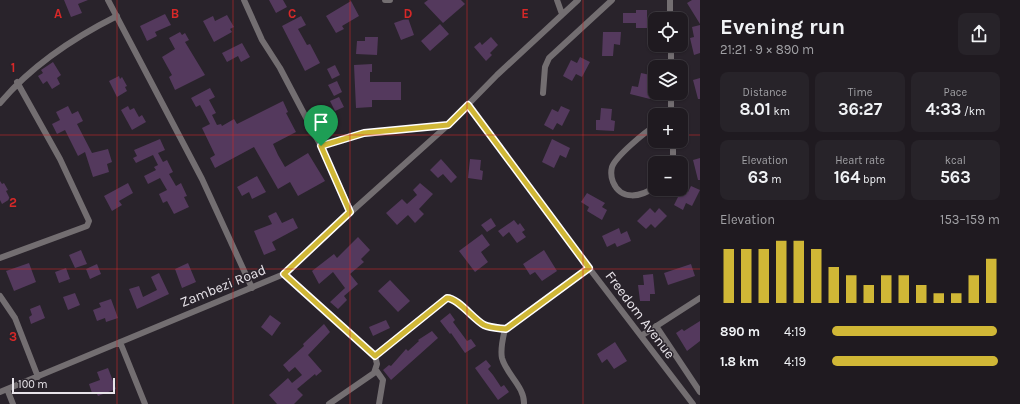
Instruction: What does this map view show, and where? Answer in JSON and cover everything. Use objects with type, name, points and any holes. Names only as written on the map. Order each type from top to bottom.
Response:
[{"type":"street","points":[[108,0],[202,179],[252,288]]},
{"type":"street","points":[[244,0],[262,40],[280,68],[321,146],[350,212]]},
{"type":"street","points":[[385,0],[390,0]]},
{"type":"street","points":[[557,0],[562,14]]},
{"type":"street","name":"Zambezi Road","points":[[0,392],[284,274],[350,212],[448,125],[497,75],[578,0]]},
{"type":"street","points":[[543,93],[545,67],[549,58],[612,0]]},
{"type":"street","points":[[670,0],[670,12]]},
{"type":"street","points":[[0,103],[17,82],[41,62],[95,27],[117,16]]},
{"type":"street","points":[[0,258],[87,226],[89,221],[60,159],[17,82]]},
{"type":"street","name":"Freedom Avenue","points":[[468,105],[589,268],[693,404]]},
{"type":"street","points":[[321,146],[364,133],[448,125]]},
{"type":"street","points":[[648,131],[634,142],[613,165],[611,171],[618,191],[624,195],[629,196],[642,194],[648,191]]},
{"type":"street","points":[[524,404],[524,399],[518,386],[506,367],[502,357],[502,341],[506,329],[589,268]]},
{"type":"street","points":[[284,274],[375,356],[376,370],[383,380],[379,404]]},
{"type":"street","points":[[0,296],[15,318],[38,377]]},
{"type":"street","points":[[375,356],[447,298],[453,299],[476,320],[486,326],[506,329]]},
{"type":"street","points":[[641,336],[700,298]]},
{"type":"street","points":[[656,326],[700,392]]},
{"type":"street","points":[[120,342],[145,404]]},
{"type":"street","points":[[330,404],[376,370]]},
{"type":"street","points":[[7,389],[13,404]]},
{"type":"building","points":[[64,0],[88,0],[78,4],[82,13],[71,17]]},
{"type":"building","points":[[269,0],[283,0],[287,7],[276,13]]},
{"type":"building","points":[[428,0],[461,0],[465,4],[443,23],[424,3]]},
{"type":"building","points":[[692,0],[700,0],[700,24],[687,3]]},
{"type":"building","points":[[351,1],[359,16],[342,26],[344,29],[336,33],[326,16]]},
{"type":"building","points":[[636,10],[647,10],[647,28],[636,28],[636,23],[623,23],[623,13],[636,13]]},
{"type":"building","points":[[165,14],[171,25],[155,32],[157,36],[147,41],[140,26]]},
{"type":"building","points":[[227,15],[234,27],[230,29],[232,32],[214,42],[203,21],[213,16],[215,21]]},
{"type":"building","points":[[301,16],[306,25],[298,29],[307,45],[310,44],[320,63],[305,71],[282,26]]},
{"type":"building","points":[[408,18],[414,35],[401,40],[394,23]]},
{"type":"building","points":[[440,24],[449,34],[430,51],[421,41]]},
{"type":"building","points":[[700,25],[700,53],[694,55],[690,38],[694,37],[692,27]]},
{"type":"building","points":[[180,32],[182,35],[185,33],[189,40],[185,42],[205,75],[175,90],[169,77],[172,75],[162,57],[175,49],[169,38]]},
{"type":"building","points":[[603,32],[621,32],[620,45],[614,44],[613,56],[602,56]]},
{"type":"building","points":[[365,37],[378,37],[377,55],[356,54],[357,41],[365,41]]},
{"type":"building","points":[[491,37],[498,45],[490,53],[492,55],[486,61],[474,47],[480,42],[482,45]]},
{"type":"building","points":[[242,43],[250,57],[241,62],[238,56],[227,62],[222,53]]},
{"type":"building","points":[[580,57],[590,62],[582,77],[576,74],[572,81],[563,76],[571,60],[577,63]]},
{"type":"building","points":[[53,62],[61,75],[57,78],[60,84],[52,89],[47,81],[43,84],[38,76],[43,73],[41,70]]},
{"type":"building","points":[[372,64],[370,82],[401,82],[401,100],[372,100],[372,107],[356,108],[354,65]]},
{"type":"building","points":[[335,65],[340,75],[332,79],[327,69]]},
{"type":"building","points":[[641,73],[648,74],[648,98],[630,94],[632,86],[638,87]]},
{"type":"building","points":[[119,76],[120,79],[122,77],[127,86],[125,87],[127,91],[117,97],[109,81]]},
{"type":"building","points":[[700,78],[700,99],[698,99],[693,80]]},
{"type":"building","points":[[337,81],[342,92],[334,96],[328,85]]},
{"type":"building","points":[[210,88],[215,97],[209,100],[216,113],[212,115],[217,125],[221,124],[222,126],[234,119],[237,124],[283,101],[288,112],[286,113],[296,132],[273,144],[278,155],[285,167],[308,153],[325,181],[298,196],[290,182],[278,189],[254,147],[215,168],[210,158],[215,155],[202,128],[210,124],[200,105],[196,107],[191,98]]},
{"type":"building","points":[[339,97],[344,107],[335,111],[330,101]]},
{"type":"building","points":[[68,106],[72,114],[78,111],[83,121],[77,124],[92,153],[108,149],[112,162],[107,164],[109,172],[93,177],[85,152],[78,156],[65,130],[57,134],[52,124],[60,120],[56,112]]},
{"type":"building","points":[[128,106],[130,110],[134,108],[139,117],[142,115],[146,122],[132,130],[121,110]]},
{"type":"building","points":[[561,106],[570,110],[562,126],[557,123],[553,130],[544,125],[552,109],[558,112]]},
{"type":"building","points":[[601,108],[612,109],[611,120],[615,121],[614,131],[596,130],[596,120],[600,120]]},
{"type":"building","points":[[160,139],[165,150],[158,153],[163,162],[167,160],[173,172],[169,174],[176,186],[181,183],[187,196],[184,197],[189,207],[174,214],[167,201],[163,203],[159,194],[167,190],[160,178],[148,184],[144,176],[156,170],[154,167],[158,165],[153,155],[136,163],[133,158],[137,156],[134,150]]},
{"type":"building","points":[[552,139],[570,148],[566,158],[560,155],[554,168],[542,162]]},
{"type":"building","points":[[700,158],[700,180],[698,180],[693,160]]},
{"type":"building","points":[[441,159],[457,177],[451,183],[443,174],[438,178],[430,170]]},
{"type":"building","points":[[470,159],[481,160],[480,170],[483,171],[482,180],[468,178]]},
{"type":"building","points":[[257,176],[266,192],[252,199],[249,192],[242,196],[237,187]]},
{"type":"building","points":[[0,181],[2,184],[4,183],[8,190],[6,191],[10,199],[2,204],[0,200]]},
{"type":"building","points":[[128,183],[133,193],[119,201],[122,205],[112,211],[104,196]]},
{"type":"building","points":[[420,183],[433,194],[419,209],[424,214],[415,223],[408,215],[397,225],[386,213],[402,199],[407,204],[417,195],[413,190]]},
{"type":"building","points":[[691,186],[700,190],[692,206],[686,203],[683,210],[674,205],[678,196],[688,196]]},
{"type":"building","points":[[587,193],[605,203],[602,207],[607,210],[602,220],[587,211],[589,207],[581,202]]},
{"type":"building","points":[[650,208],[655,213],[659,208],[667,216],[655,228],[651,224],[646,229],[637,221]]},
{"type":"building","points":[[276,212],[282,223],[293,218],[298,228],[272,242],[276,250],[264,255],[254,231],[272,224],[268,216]]},
{"type":"building","points":[[491,218],[496,226],[487,232],[481,225]]},
{"type":"building","points":[[514,220],[518,225],[520,223],[525,230],[522,232],[526,237],[517,243],[509,232],[503,237],[498,231]]},
{"type":"building","points":[[619,228],[621,234],[627,231],[631,241],[617,247],[615,243],[607,247],[602,236]]},
{"type":"building","points":[[482,234],[490,245],[481,252],[488,262],[475,272],[459,251]]},
{"type":"building","points":[[358,237],[370,250],[361,259],[364,262],[350,274],[358,284],[344,296],[347,300],[338,309],[330,302],[345,288],[333,272],[319,284],[312,271],[334,254],[337,258]]},
{"type":"building","points":[[81,250],[87,264],[75,268],[69,255]]},
{"type":"building","points":[[544,250],[557,271],[542,281],[535,272],[530,275],[523,264]]},
{"type":"building","points":[[29,263],[36,282],[14,291],[6,271]]},
{"type":"building","points":[[188,263],[196,282],[182,288],[175,269]]},
{"type":"building","points":[[97,264],[101,274],[90,279],[86,269]]},
{"type":"building","points":[[691,264],[695,276],[668,285],[664,273]]},
{"type":"building","points":[[66,268],[70,279],[59,283],[55,272]]},
{"type":"building","points":[[159,273],[169,294],[137,309],[129,289],[139,286],[143,297],[157,290],[151,277]]},
{"type":"building","points":[[653,274],[655,294],[650,294],[650,301],[640,301],[638,285],[644,285],[643,275]]},
{"type":"building","points":[[390,280],[410,301],[398,312],[378,291]]},
{"type":"building","points":[[75,293],[80,305],[68,310],[63,297]]},
{"type":"building","points":[[111,299],[118,318],[106,322],[105,318],[97,321],[93,310],[101,307],[99,303]]},
{"type":"building","points":[[40,305],[45,318],[31,324],[29,317],[32,315],[30,309]]},
{"type":"building","points":[[450,313],[455,320],[453,322],[467,341],[471,339],[476,346],[465,353],[451,333],[450,334],[440,321]]},
{"type":"building","points":[[270,315],[281,323],[272,336],[261,327]]},
{"type":"building","points":[[386,320],[390,328],[373,336],[369,327]]},
{"type":"building","points":[[700,321],[700,341],[687,351],[676,333],[682,329],[684,331]]},
{"type":"building","points":[[324,324],[330,332],[308,355],[322,371],[316,376],[315,374],[297,389],[303,395],[294,404],[277,404],[269,395],[288,378],[292,383],[302,375],[295,367],[289,372],[283,365],[304,346],[303,344]]},
{"type":"building","points":[[432,331],[438,338],[391,380],[383,370],[389,365],[391,366],[406,349],[408,351],[419,341],[418,340]]},
{"type":"building","points":[[615,342],[627,361],[614,369],[607,359],[602,363],[597,354]]},
{"type":"building","points":[[486,360],[491,366],[488,369],[501,387],[504,385],[509,392],[498,400],[475,368]]},
{"type":"building","points":[[108,368],[116,389],[98,396],[96,392],[92,393],[89,384],[100,380],[97,372]]},
{"type":"route","points":[[468,105],[589,268],[506,329],[491,328],[486,326],[476,320],[453,299],[447,298],[375,356],[284,274],[350,212],[321,146],[343,138],[364,133],[399,128],[448,125],[468,105]]}]
